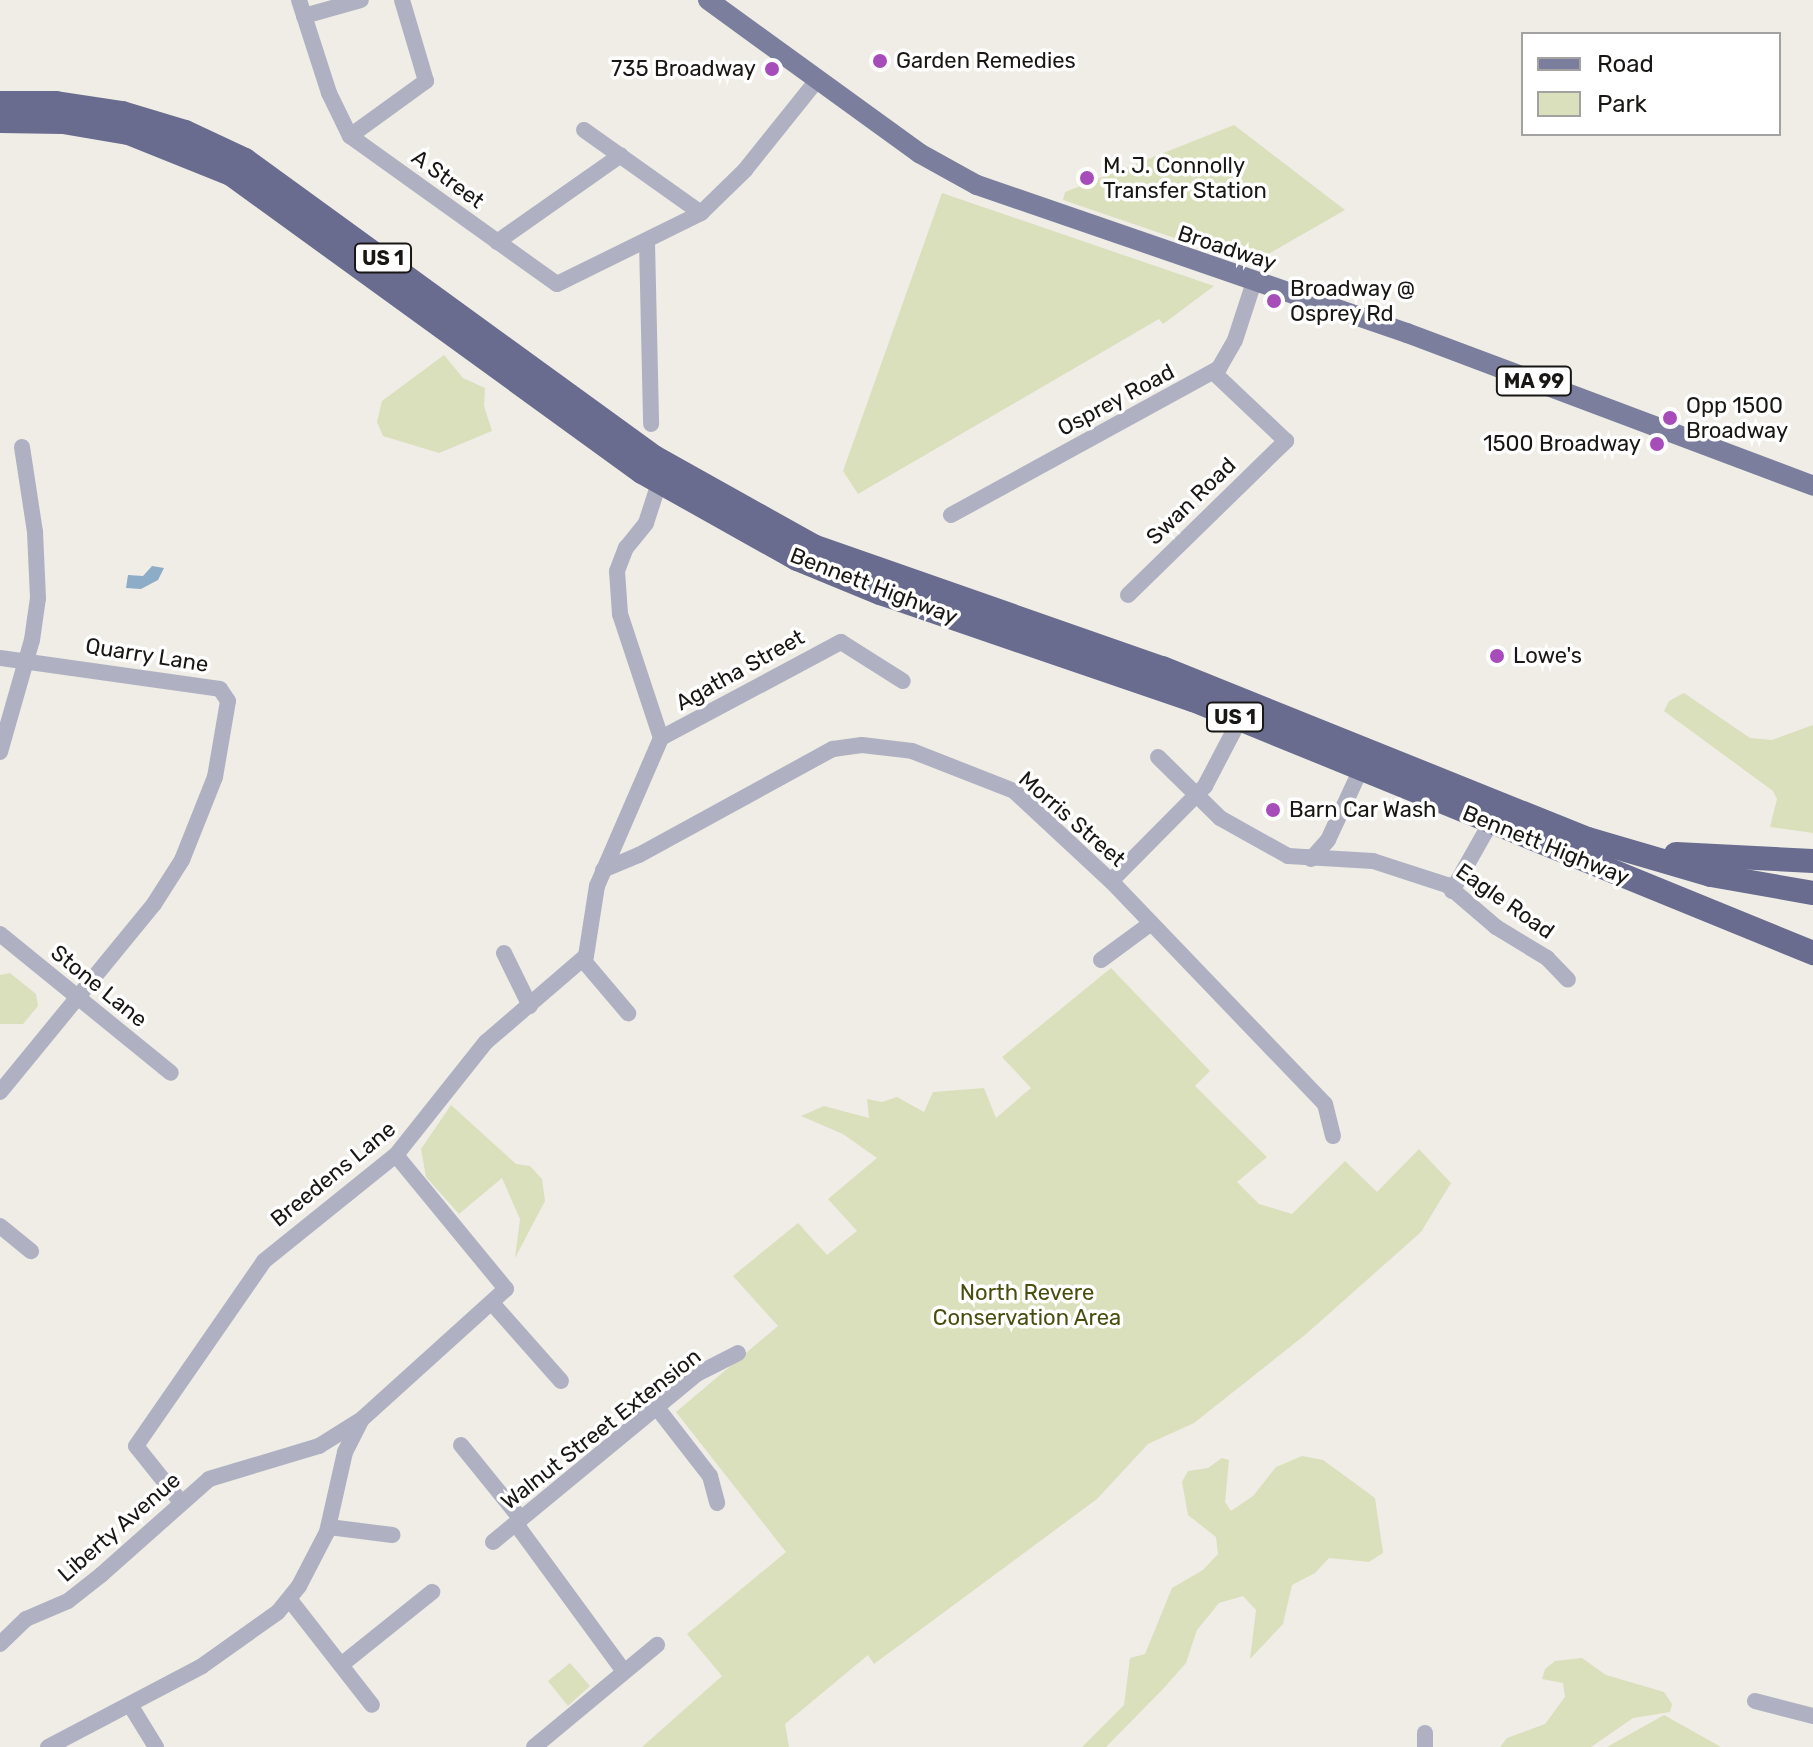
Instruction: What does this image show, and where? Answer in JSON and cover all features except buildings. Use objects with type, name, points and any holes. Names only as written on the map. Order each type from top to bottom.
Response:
[{"type":"highway","name":"Bennett Highway","points":[[0,103],[56,103],[122,113],[185,132],[245,160],[636,445],[787,534],[889,576],[1162,668],[1617,849],[1711,875],[1813,893]]},
{"type":"highway","name":"Bennett Highway","points":[[0,121],[63,122],[129,133],[231,174],[659,483],[748,534],[838,576],[1240,719],[1813,953]]},
{"type":"highway","points":[[1617,849],[1813,861]]},
{"type":"main road","name":"Broadway","points":[[708,0],[919,153],[977,185],[1407,333],[1813,486]]},
{"type":"street","points":[[302,8],[361,0]]},
{"type":"street","points":[[350,136],[426,81],[402,0]]},
{"type":"street","name":"A Street","points":[[302,8],[329,93],[350,136],[557,284],[647,242]]},
{"type":"street","points":[[651,424],[647,242],[701,213],[745,170],[818,79]]},
{"type":"street","points":[[584,130],[701,213]]},
{"type":"street","points":[[497,242],[621,155]]},
{"type":"street","name":"Osprey Road","points":[[951,515],[1213,372],[1229,355],[1254,282]]},
{"type":"street","name":"Swan Road","points":[[1128,595],[1286,441],[1213,372]]},
{"type":"street","points":[[0,752],[27,660],[38,570],[22,447]]},
{"type":"street","points":[[628,1013],[583,960],[603,870],[661,738],[620,614],[617,571],[626,548],[646,523],[659,483]]},
{"type":"street","name":"Agatha Street","points":[[661,738],[841,642],[903,681]]},
{"type":"street","name":"Quarry Lane","points":[[0,658],[220,689],[228,701],[215,777],[182,860],[79,999],[0,1092]]},
{"type":"street","points":[[1111,881],[1196,796],[1240,719]]},
{"type":"street","name":"Morris Street","points":[[603,870],[654,848],[833,749],[862,745],[904,749],[1010,789],[1111,881],[1325,1104],[1333,1136]]},
{"type":"street","name":"Eagle Road","points":[[1158,757],[1230,826],[1288,856],[1400,866],[1452,891],[1496,927],[1550,953],[1568,980]]},
{"type":"street","points":[[1311,859],[1328,840],[1361,769]]},
{"type":"street","points":[[1452,891],[1491,822]]},
{"type":"street","points":[[1101,960],[1150,924]]},
{"type":"street","name":"Stone Lane","points":[[0,934],[171,1073]]},
{"type":"street","points":[[504,953],[530,1006]]},
{"type":"street","name":"Breedens Lane","points":[[180,1501],[136,1446],[264,1261],[396,1155],[443,1101],[466,1063],[583,960]]},
{"type":"street","points":[[48,1747],[132,1708],[260,1628],[290,1600],[329,1527],[345,1452],[362,1419],[506,1289],[396,1155]]},
{"type":"street","points":[[0,1226],[31,1251]]},
{"type":"street","points":[[492,1303],[561,1381]]},
{"type":"street","name":"Walnut Street Extension","points":[[493,1542],[697,1374],[738,1353]]},
{"type":"street","points":[[658,1409],[710,1476],[717,1503]]},
{"type":"street","name":"Liberty Avenue","points":[[0,1644],[26,1619],[68,1601],[101,1575],[180,1501],[209,1479],[319,1446],[362,1419]]},
{"type":"street","points":[[461,1445],[519,1521],[528,1540],[623,1670]]},
{"type":"street","points":[[329,1527],[392,1535]]},
{"type":"street","points":[[341,1665],[432,1592]]},
{"type":"street","points":[[290,1600],[372,1705]]},
{"type":"street","points":[[534,1747],[623,1670],[657,1645]]},
{"type":"street","points":[[1755,1701],[1813,1716]]},
{"type":"street","points":[[132,1708],[156,1747]]},
{"type":"green space","points":[[1234,125],[1345,210],[1251,264],[1063,200],[1065,192]]},
{"type":"green space","points":[[942,193],[1214,286],[1163,324],[1159,319],[858,494],[843,471]]},
{"type":"green space","points":[[444,355],[463,378],[485,388],[484,406],[492,431],[439,453],[383,436],[377,422],[382,401]]},
{"type":"green space","points":[[1684,693],[1750,738],[1772,740],[1813,725],[1813,833],[1770,827],[1777,799],[1773,791],[1664,711],[1669,701]]},
{"type":"green space","name":"North Revere Conservation Area","points":[[1111,968],[1210,1071],[1195,1086],[1267,1157],[1237,1182],[1259,1204],[1292,1214],[1345,1161],[1377,1192],[1419,1149],[1451,1183],[1421,1232],[1305,1335],[1194,1423],[1148,1444],[1097,1499],[874,1664],[868,1655],[785,1724],[789,1747],[642,1747],[722,1676],[687,1634],[786,1552],[676,1412],[778,1326],[733,1276],[798,1223],[827,1255],[857,1231],[828,1199],[877,1158],[843,1134],[801,1116],[824,1106],[869,1118],[867,1099],[882,1102],[897,1097],[924,1112],[933,1092],[984,1088],[996,1118],[1031,1088],[1002,1057]]},
{"type":"green space","points":[[10,973],[36,994],[38,1006],[23,1024],[0,1024],[0,975]]},
{"type":"green space","points":[[451,1105],[516,1164],[530,1166],[542,1179],[545,1201],[515,1258],[520,1219],[502,1178],[459,1214],[426,1177],[421,1149]]},
{"type":"green space","points":[[1302,1456],[1323,1460],[1375,1498],[1383,1553],[1369,1562],[1329,1558],[1315,1573],[1292,1585],[1283,1624],[1250,1659],[1256,1610],[1243,1596],[1219,1603],[1197,1630],[1186,1663],[1163,1689],[1106,1747],[1082,1747],[1124,1705],[1130,1658],[1145,1654],[1172,1588],[1203,1570],[1218,1554],[1216,1537],[1188,1515],[1182,1482],[1188,1471],[1208,1468],[1222,1458],[1229,1460],[1225,1502],[1231,1511],[1253,1496],[1276,1467]]},
{"type":"green space","points":[[1582,1658],[1606,1675],[1664,1692],[1672,1704],[1670,1712],[1633,1718],[1591,1747],[1500,1747],[1507,1738],[1545,1724],[1565,1697],[1563,1683],[1542,1679],[1545,1669],[1555,1661]]},
{"type":"green space","points":[[570,1663],[590,1686],[568,1706],[548,1681]]},
{"type":"green space","points":[[1664,1715],[1721,1747],[1607,1747]]},
{"type":"water","points":[[152,566],[164,568],[158,580],[141,589],[126,588],[128,575],[143,576]]},
{"type":"place","name":"Garden Remedies","points":[[880,61]]},
{"type":"place","name":"735 Broadway","points":[[772,69]]},
{"type":"place","name":"M. J. Connolly Transfer Station","points":[[1087,178]]},
{"type":"place","name":"Broadway @ Osprey Rd","points":[[1274,301]]},
{"type":"place","name":"Opp 1500 Broadway","points":[[1670,418]]},
{"type":"place","name":"1500 Broadway","points":[[1657,444]]},
{"type":"place","name":"Lowe's","points":[[1497,656]]},
{"type":"place","name":"Barn Car Wash","points":[[1273,810]]}]
